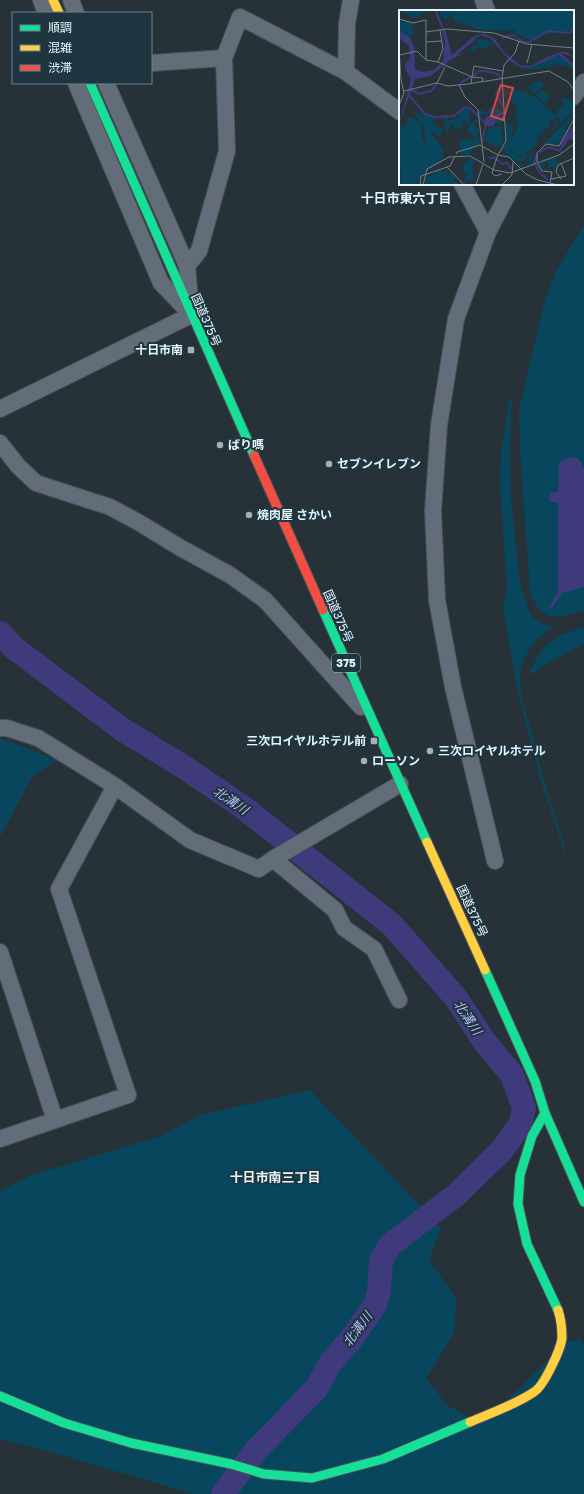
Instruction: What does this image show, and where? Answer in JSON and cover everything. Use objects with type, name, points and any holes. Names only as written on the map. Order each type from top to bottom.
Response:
[{"type":"main road","points":[[53,0],[59,12]]},
{"type":"main road","name":"国道375号","points":[[90,84],[191,315],[370,717],[535,1081],[545,1113],[584,1202]]},
{"type":"main road","points":[[0,1396],[64,1423],[131,1443],[231,1464],[264,1474],[312,1478],[397,1454],[499,1410],[536,1391],[551,1369],[562,1339],[561,1318],[527,1244],[518,1204],[520,1175],[532,1136],[545,1113]]},
{"type":"street","points":[[41,0],[46,12]]},
{"type":"street","points":[[70,0],[76,12]]},
{"type":"street","points":[[346,72],[347,24],[351,0]]},
{"type":"street","points":[[483,0],[487,10]]},
{"type":"street","points":[[187,266],[199,250],[227,151],[224,58],[240,17],[346,72],[399,110]]},
{"type":"street","points":[[152,63],[224,58]]},
{"type":"street","points":[[574,96],[584,82]]},
{"type":"street","points":[[76,84],[161,283],[191,315]]},
{"type":"street","points":[[106,84],[187,266],[191,315]]},
{"type":"street","points":[[463,185],[488,232]]},
{"type":"street","points":[[495,861],[453,687],[437,600],[433,511],[440,425],[456,319],[488,232],[512,185]]},
{"type":"street","points":[[0,409],[191,315]]},
{"type":"street","points":[[0,443],[18,466],[36,483],[110,507],[138,522],[178,548],[230,575],[265,600],[370,717]]},
{"type":"street","points":[[0,728],[7,728],[38,738],[115,786],[190,840],[259,869],[273,859],[400,784]]},
{"type":"street","points":[[0,1139],[128,1095],[59,889],[115,786]]},
{"type":"street","points":[[273,859],[335,910],[344,928],[374,949],[399,1000]]},
{"type":"street","points":[[0,952],[55,1120]]},
{"type":"shaded area","points":[[584,225],[584,611],[558,617],[545,614],[535,602],[530,592],[520,452],[519,410],[545,300],[557,269]]},
{"type":"shaded area","points":[[512,397],[510,444],[511,499],[520,584],[533,618],[546,625],[554,626],[537,639],[527,653],[520,670],[521,694],[543,777],[565,848],[567,860],[540,778],[517,688],[503,607],[507,591],[500,485],[501,451],[510,398]]},
{"type":"shaded area","points":[[576,457],[581,462],[584,469],[584,587],[562,593],[552,608],[549,607],[558,592],[558,503],[549,501],[550,493],[558,492],[559,464],[561,461]]},
{"type":"shaded area","points":[[584,627],[584,644],[541,667],[533,674],[529,673],[544,647],[564,634]]},
{"type":"shaded area","points":[[0,738],[57,760],[32,777],[0,837]]},
{"type":"shaded area","points":[[310,1090],[441,1228],[429,1260],[457,1299],[454,1333],[426,1378],[447,1405],[479,1423],[517,1391],[565,1343],[580,1339],[584,1344],[584,1494],[194,1494],[47,1451],[0,1439],[0,1191],[29,1176],[161,1136],[200,1115]]},
{"type":"waterway","name":"北溝川","points":[[0,633],[13,647],[123,730],[184,767],[244,808],[392,925],[456,998],[484,1041],[512,1075],[524,1108],[520,1125],[502,1150],[456,1195],[390,1245],[381,1261],[379,1291],[375,1305],[352,1338],[331,1362],[316,1389],[256,1450],[223,1494]]},
{"type":"traffic: fast","points":[[90,84],[254,455]]},
{"type":"traffic: fast","points":[[323,610],[427,842]]},
{"type":"traffic: fast","points":[[485,970],[535,1081],[545,1113],[584,1202]]},
{"type":"traffic: fast","points":[[545,1113],[532,1136],[520,1175],[518,1204],[527,1244],[558,1310]]},
{"type":"traffic: fast","points":[[0,1396],[64,1423],[131,1443],[231,1464],[264,1474],[312,1478],[383,1459],[470,1422]]},
{"type":"traffic: slow","points":[[53,0],[59,12]]},
{"type":"traffic: slow","points":[[427,842],[485,970]]},
{"type":"traffic: slow","points":[[470,1422],[519,1401],[534,1392],[542,1383],[551,1367],[561,1343],[562,1327],[558,1310]]},
{"type":"traffic: jam","points":[[254,455],[323,610]]},
{"type":"place","name":"十日市南","points":[[191,350]]},
{"type":"place","name":"ばり嗎","points":[[220,445]]},
{"type":"place","name":"セブンイレブン","points":[[329,464]]},
{"type":"place","name":"焼肉屋 さかい","points":[[249,515]]},
{"type":"place","name":"三次ロイヤルホテル前","points":[[374,741]]},
{"type":"place","name":"三次ロイヤルホテル","points":[[430,751]]},
{"type":"place","name":"ローソン","points":[[364,761]]},
{"type":"district","name":"十日市東六丁目","points":[[406,198]]},
{"type":"district","name":"十日市南三丁目","points":[[275,1177]]}]
